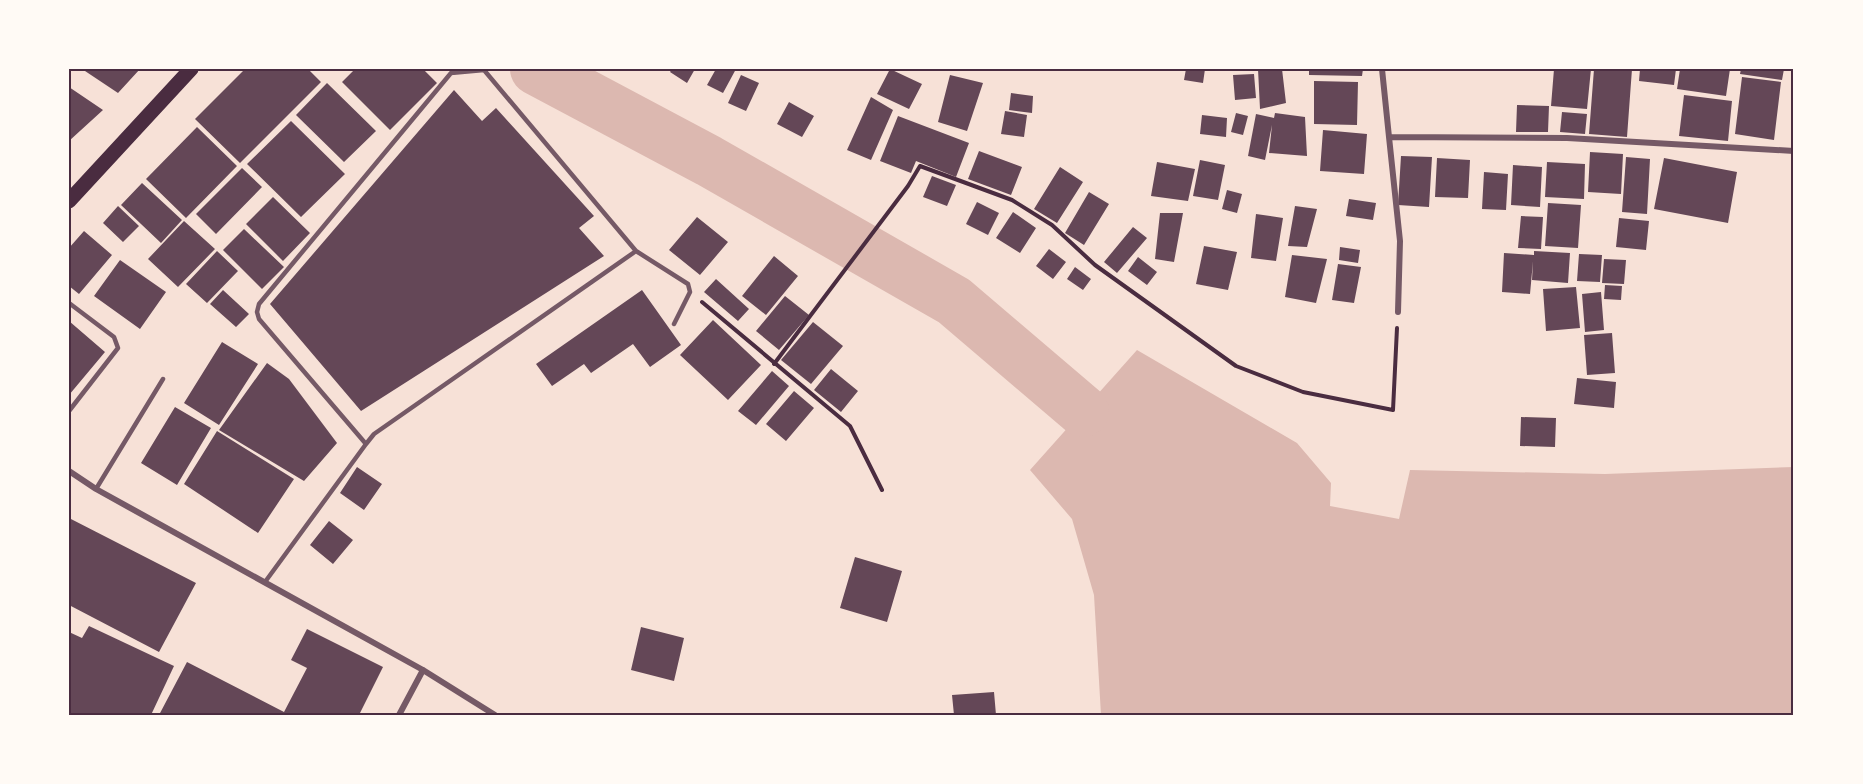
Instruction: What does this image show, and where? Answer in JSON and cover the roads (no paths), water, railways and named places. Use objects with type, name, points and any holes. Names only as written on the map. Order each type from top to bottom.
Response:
[{"type":"main road","points":[[69,201],[188,70]]},
{"type":"street","points":[[1382,69],[1400,241],[1398,312]]},
{"type":"street","points":[[1389,137],[1567,138],[1794,151]]},
{"type":"street","points":[[69,471],[96,489],[423,670],[495,715]]},
{"type":"street","points":[[399,715],[423,670]]},
{"type":"lane","points":[[366,444],[259,319],[257,312],[259,304],[452,73],[484,70],[636,251],[688,284],[690,292],[674,324]]},
{"type":"lane","points":[[265,582],[374,434],[636,251]]},
{"type":"lane","points":[[69,303],[114,337],[117,348],[69,411]]},
{"type":"lane","points":[[96,489],[163,379]]},
{"type":"waterway","points":[[536,69],[709,161],[954,301],[1083,411]]}]
